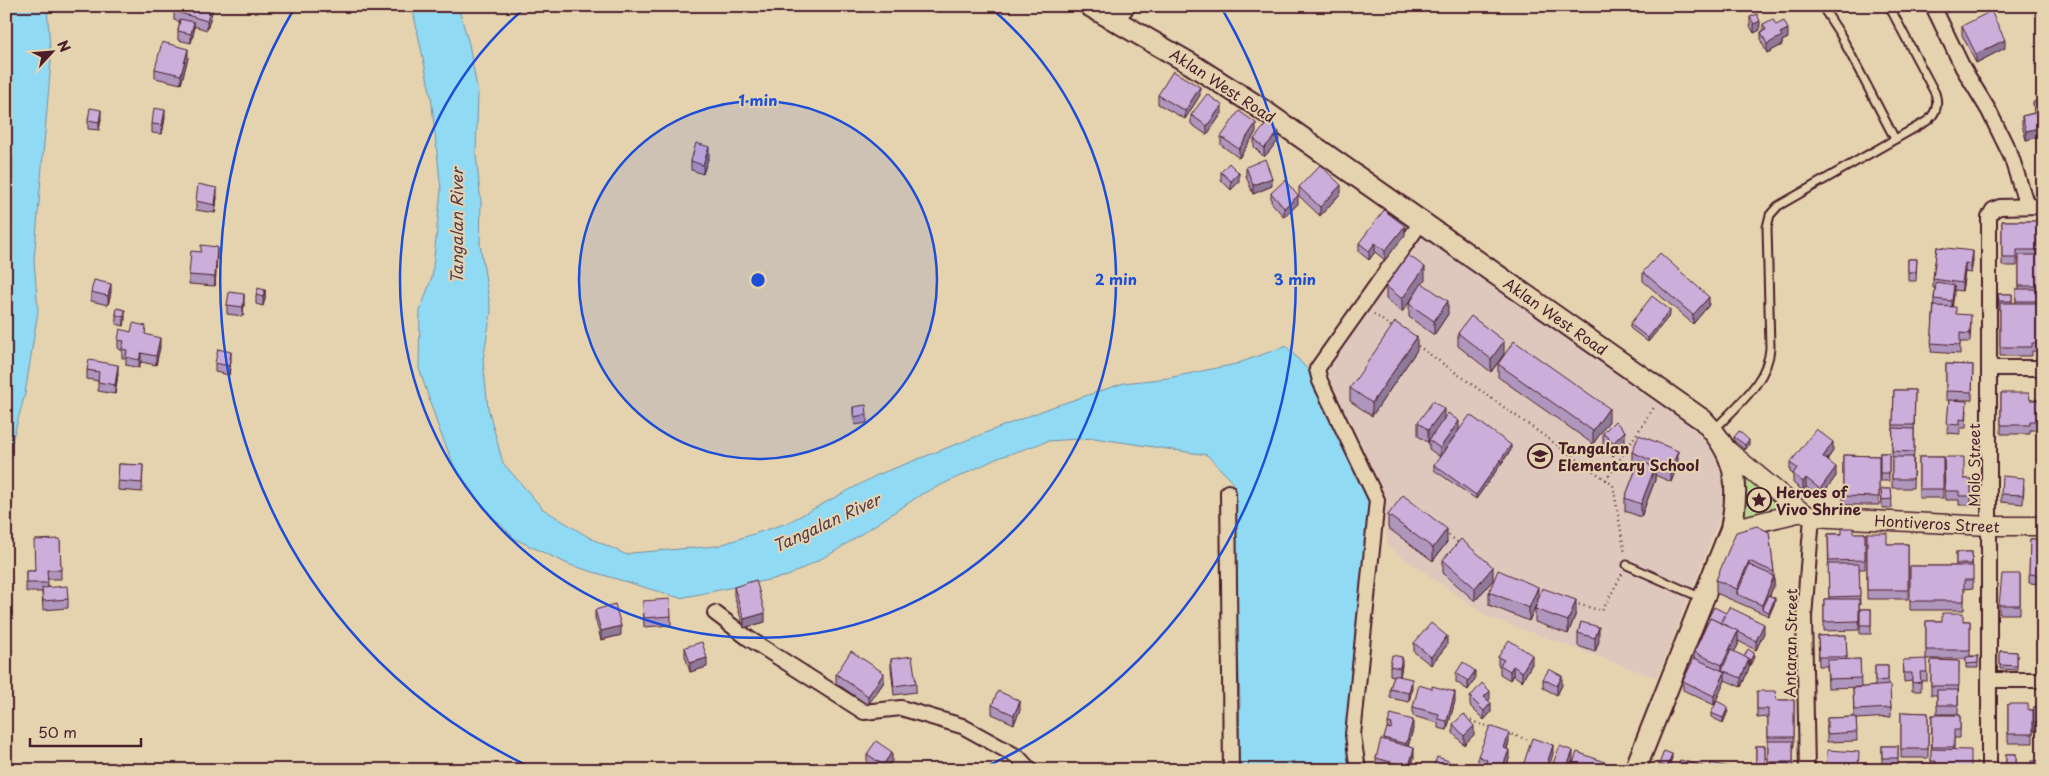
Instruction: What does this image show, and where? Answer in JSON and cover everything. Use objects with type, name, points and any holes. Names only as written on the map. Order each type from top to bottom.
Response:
[{"type":"main road","name":"Aklan West Road","points":[[1090,6],[1122,13],[1191,64],[1254,104],[1422,221],[1704,420],[1713,430],[1725,448],[1734,470],[1736,508],[1731,529],[1704,600],[1634,770]]},
{"type":"street","points":[[1933,6],[1963,68],[1990,112],[2011,156],[2027,206],[2043,206]]},
{"type":"street","name":"Molo Street","points":[[1989,770],[1989,220],[1993,210],[2003,207],[2027,206]]},
{"type":"street","points":[[1358,770],[1353,735],[1376,500],[1320,381],[1317,369],[1422,221]]},
{"type":"street","points":[[1989,368],[2043,368]]},
{"type":"street","points":[[1725,448],[1807,514]]},
{"type":"street","points":[[1228,492],[1231,770]]},
{"type":"street","name":"Hontiveros Street","points":[[1731,529],[1807,514],[1989,526],[2043,526]]},
{"type":"street","name":"Antaran Street","points":[[1807,514],[1804,618],[1807,770]]},
{"type":"street","points":[[715,613],[748,638],[864,712],[902,708],[962,726],[1018,757],[1030,770]]},
{"type":"street","points":[[1989,680],[2043,680]]},
{"type":"lane","points":[[1822,6],[1840,34],[1895,139]]},
{"type":"lane","points":[[1713,430],[1758,383],[1768,367],[1770,348],[1767,227],[1770,215],[1778,206],[1932,117],[1937,106],[1937,99],[1889,6]]},
{"type":"lane","points":[[1627,565],[1704,600]]},
{"type":"path","points":[[1362,306],[1394,328]]},
{"type":"path","points":[[1409,340],[1613,485],[1627,565],[1602,611],[1574,602]]},
{"type":"path","points":[[1606,480],[1664,392]]},
{"type":"path","points":[[1441,528],[1463,546]]},
{"type":"path","points":[[1463,718],[1535,742]]},
{"type":"shaded area","name":"Tangalan Elementary School","points":[[1421,233],[1690,425],[1708,444],[1720,468],[1724,494],[1719,520],[1657,678],[1488,617],[1388,547],[1382,489],[1324,369]]},
{"type":"green space","points":[[1742,472],[1785,508],[1739,519]]},
{"type":"water","points":[[6,6],[47,6],[51,62],[34,260],[38,311],[25,394],[6,463],[6,254],[12,230],[13,159],[6,137]]},
{"type":"water","name":"Tangalan River","points":[[412,6],[458,6],[469,44],[478,94],[476,154],[481,203],[480,244],[491,312],[483,360],[488,408],[503,463],[543,509],[590,538],[627,555],[631,553],[717,546],[787,523],[877,475],[1052,407],[1124,383],[1168,378],[1236,364],[1286,346],[1310,372],[1361,474],[1371,505],[1346,734],[1351,770],[1238,770],[1240,703],[1232,481],[1207,455],[1094,438],[1048,441],[998,458],[922,494],[834,552],[788,576],[680,598],[570,565],[515,539],[483,507],[455,468],[439,429],[419,368],[420,311],[432,277],[441,190],[431,96]]},
{"type":"building","points":[[175,6],[211,6],[207,21],[174,11]]},
{"type":"building","points":[[1991,11],[2005,40],[1976,54],[1962,26]]},
{"type":"building","points":[[1757,14],[1760,21],[1754,24],[1750,17]]},
{"type":"building","points":[[180,19],[194,22],[191,34],[178,31]]},
{"type":"building","points":[[1773,19],[1776,25],[1784,21],[1788,29],[1780,33],[1782,36],[1767,44],[1761,32],[1766,30],[1763,24]]},
{"type":"building","points":[[162,42],[188,49],[181,75],[155,69]]},
{"type":"building","points":[[1173,71],[1200,87],[1185,111],[1158,95]]},
{"type":"building","points":[[1207,94],[1222,105],[1207,126],[1191,115]]},
{"type":"building","points":[[2042,101],[2043,127],[2026,131],[2022,116],[2035,113],[2033,102]]},
{"type":"building","points":[[90,108],[101,110],[99,122],[88,120]]},
{"type":"building","points":[[154,108],[165,110],[162,125],[152,124]]},
{"type":"building","points":[[1239,111],[1256,123],[1239,149],[1221,137]]},
{"type":"building","points":[[1268,122],[1279,132],[1264,148],[1254,139]]},
{"type":"building","points":[[696,143],[709,147],[703,165],[691,161]]},
{"type":"building","points":[[1265,159],[1272,178],[1253,185],[1246,167]]},
{"type":"building","points":[[1229,163],[1239,173],[1231,181],[1221,172]]},
{"type":"building","points":[[1320,165],[1341,185],[1320,207],[1299,187]]},
{"type":"building","points":[[1285,180],[1298,196],[1284,208],[1271,193]]},
{"type":"building","points":[[198,184],[217,188],[215,205],[196,201]]},
{"type":"building","points":[[1384,210],[1405,226],[1385,251],[1375,243],[1369,251],[1359,243]]},
{"type":"building","points":[[2002,221],[2038,221],[2038,250],[2017,250],[2017,258],[2002,258]]},
{"type":"building","points":[[201,245],[217,247],[215,277],[189,275],[191,251],[201,252]]},
{"type":"building","points":[[2041,245],[2043,245],[2043,254],[2041,254]]},
{"type":"building","points":[[1937,247],[1973,251],[1971,264],[1965,263],[1962,283],[1933,279]]},
{"type":"building","points":[[1660,253],[1709,297],[1693,315],[1643,272]]},
{"type":"building","points":[[1408,255],[1425,267],[1402,299],[1386,286]]},
{"type":"building","points":[[2019,255],[2043,255],[2043,278],[2040,278],[2040,286],[2019,286]]},
{"type":"building","points":[[1908,259],[1917,259],[1916,272],[1908,272]]},
{"type":"building","points":[[94,280],[111,284],[108,296],[91,292]]},
{"type":"building","points":[[1936,282],[1954,285],[1952,301],[1934,299]]},
{"type":"building","points":[[1422,283],[1448,301],[1434,321],[1409,304]]},
{"type":"building","points":[[258,288],[265,290],[263,297],[256,295]]},
{"type":"building","points":[[2016,289],[2038,289],[2038,301],[2016,301]]},
{"type":"building","points":[[229,292],[244,294],[243,307],[227,305]]},
{"type":"building","points":[[1998,294],[2012,294],[2012,301],[1999,301]]},
{"type":"building","points":[[1652,296],[1670,310],[1648,338],[1630,324]]},
{"type":"building","points":[[2000,303],[2039,303],[2039,343],[2032,343],[2032,347],[2000,347]]},
{"type":"building","points":[[1934,306],[1956,307],[1956,314],[1971,315],[1970,334],[1960,333],[1960,345],[1931,343]]},
{"type":"building","points":[[117,308],[125,310],[124,317],[116,315]]},
{"type":"building","points":[[1471,316],[1504,341],[1491,359],[1458,333]]},
{"type":"building","points":[[2041,316],[2043,316],[2043,343],[2041,343]]},
{"type":"building","points":[[1395,322],[1417,337],[1372,403],[1350,388]]},
{"type":"building","points":[[133,323],[146,326],[145,334],[160,338],[156,356],[141,353],[139,360],[126,357],[127,350],[122,349],[124,341],[118,340],[120,329],[131,332]]},
{"type":"building","points":[[1514,341],[1609,408],[1593,431],[1498,364]]},
{"type":"building","points":[[218,349],[231,352],[229,366],[215,363]]},
{"type":"building","points":[[89,360],[118,365],[115,385],[98,382],[99,372],[87,370]]},
{"type":"building","points":[[1946,364],[1973,365],[1972,392],[1946,391]]},
{"type":"building","points":[[1894,390],[1915,390],[1914,425],[1893,425]]},
{"type":"building","points":[[2001,393],[2029,393],[2030,400],[2043,400],[2043,421],[2030,421],[2030,425],[2001,425]]},
{"type":"building","points":[[1949,400],[1967,401],[1966,420],[1960,419],[1960,425],[1947,424]]},
{"type":"building","points":[[1433,401],[1444,409],[1428,430],[1418,422]]},
{"type":"building","points":[[866,405],[867,414],[855,417],[853,407]]},
{"type":"building","points":[[1448,413],[1459,421],[1440,448],[1429,440]]},
{"type":"building","points":[[1470,415],[1511,445],[1476,495],[1434,465]]},
{"type":"building","points":[[1615,421],[1625,431],[1613,443],[1603,433]]},
{"type":"building","points":[[1893,428],[1914,429],[1914,452],[1892,451]]},
{"type":"building","points":[[1816,429],[1833,442],[1823,457],[1836,467],[1820,489],[1806,478],[1803,482],[1793,474],[1797,468],[1790,463]]},
{"type":"building","points":[[1739,431],[1749,440],[1745,445],[1734,437]]},
{"type":"building","points":[[1639,435],[1678,451],[1671,469],[1632,452]]},
{"type":"building","points":[[1880,453],[1889,453],[1889,473],[1880,473]]},
{"type":"building","points":[[1843,455],[1879,456],[1879,497],[1843,496]]},
{"type":"building","points":[[1892,457],[1913,457],[1913,479],[1892,479]]},
{"type":"building","points":[[1919,457],[1943,457],[1943,489],[1919,489]]},
{"type":"building","points":[[1944,457],[1964,457],[1964,479],[1971,479],[1971,496],[1959,496],[1959,491],[1945,491]]},
{"type":"building","points":[[1639,461],[1655,467],[1641,504],[1625,498]]},
{"type":"building","points":[[119,464],[143,465],[142,483],[118,481]]},
{"type":"building","points":[[2002,476],[2024,478],[2023,495],[2001,494]]},
{"type":"building","points":[[1881,489],[1891,489],[1892,499],[1882,500]]},
{"type":"building","points":[[1403,495],[1447,529],[1433,548],[1388,515]]},
{"type":"building","points":[[1757,526],[1769,532],[1774,572],[1749,561],[1737,589],[1716,580],[1736,532]]},
{"type":"building","points":[[1842,528],[1853,528],[1853,533],[1865,533],[1865,560],[1829,561],[1828,534],[1842,534]]},
{"type":"building","points":[[1867,533],[1887,533],[1887,544],[1908,544],[1908,590],[1867,590]]},
{"type":"building","points":[[60,539],[61,570],[47,570],[48,583],[26,583],[26,571],[35,571],[34,540]]},
{"type":"building","points":[[1461,539],[1493,567],[1475,588],[1443,560]]},
{"type":"building","points":[[2030,539],[2043,539],[2043,575],[2029,574]]},
{"type":"building","points":[[1956,552],[1972,552],[1972,564],[1956,564]]},
{"type":"building","points":[[1828,564],[1859,564],[1860,596],[1829,597]]},
{"type":"building","points":[[1749,565],[1774,576],[1762,605],[1737,594]]},
{"type":"building","points":[[1910,566],[1973,566],[1973,580],[1964,580],[1964,601],[1910,601]]},
{"type":"building","points":[[1498,570],[1538,587],[1529,608],[1489,592]]},
{"type":"building","points":[[2002,574],[2020,574],[2020,605],[1999,605]]},
{"type":"building","points":[[756,580],[765,613],[744,619],[734,587]]},
{"type":"building","points":[[67,586],[68,599],[43,601],[42,588]]},
{"type":"building","points":[[1542,588],[1576,600],[1568,621],[1535,609]]},
{"type":"building","points":[[1768,595],[1775,598],[1769,612],[1762,609]]},
{"type":"building","points":[[670,599],[671,616],[644,618],[643,601]]},
{"type":"building","points":[[1824,599],[1859,599],[1859,621],[1824,622]]},
{"type":"building","points":[[615,604],[621,626],[601,631],[595,610]]},
{"type":"building","points":[[1714,607],[1726,613],[1721,623],[1710,618],[1708,623],[1706,622]]},
{"type":"building","points":[[1729,607],[1764,624],[1756,641],[1721,623]]},
{"type":"building","points":[[1860,609],[1871,609],[1871,625],[1860,625]]},
{"type":"building","points":[[1942,613],[1963,613],[1963,621],[1970,621],[1970,650],[1926,650],[1926,621],[1942,621]]},
{"type":"building","points":[[1710,618],[1738,631],[1722,665],[1694,652]]},
{"type":"building","points":[[1581,622],[1599,627],[1595,638],[1578,633]]},
{"type":"building","points":[[1431,623],[1447,636],[1431,657],[1414,643]]},
{"type":"building","points":[[1846,635],[1847,657],[1819,657],[1818,636]]},
{"type":"building","points":[[1509,640],[1532,655],[1522,672],[1513,666],[1510,671],[1500,665],[1504,660],[1498,657]]},
{"type":"building","points":[[702,642],[707,658],[690,663],[685,647]]},
{"type":"building","points":[[1748,649],[1754,653],[1750,661],[1744,657]]},
{"type":"building","points":[[1731,650],[1749,659],[1741,678],[1722,670]]},
{"type":"building","points":[[851,651],[884,673],[868,696],[836,674]]},
{"type":"building","points":[[2000,651],[2017,652],[2017,666],[2000,665]]},
{"type":"building","points":[[1392,655],[1402,657],[1400,668],[1390,666]]},
{"type":"building","points":[[912,656],[916,683],[894,686],[891,659]]},
{"type":"building","points":[[1978,656],[1978,663],[1966,664],[1966,657]]},
{"type":"building","points":[[1694,658],[1725,672],[1714,696],[1683,681]]},
{"type":"building","points":[[1860,659],[1861,678],[1828,679],[1827,660]]},
{"type":"building","points":[[1926,659],[1927,672],[1920,672],[1921,682],[1912,683],[1912,673],[1904,673],[1903,660]]},
{"type":"building","points":[[1931,660],[1959,661],[1959,686],[1931,686]]},
{"type":"building","points":[[1463,662],[1475,671],[1468,681],[1456,673]]},
{"type":"building","points":[[1875,665],[1888,665],[1888,680],[1875,681]]},
{"type":"building","points":[[1549,669],[1562,676],[1557,686],[1543,679]]},
{"type":"building","points":[[1394,675],[1412,679],[1409,693],[1390,689]]},
{"type":"building","points":[[1482,683],[1490,691],[1484,697],[1491,703],[1484,711],[1470,697]]},
{"type":"building","points":[[1419,685],[1455,692],[1447,721],[1438,719],[1439,714],[1413,707]]},
{"type":"building","points":[[1890,685],[1891,708],[1854,710],[1853,688]]},
{"type":"building","points":[[1937,690],[1958,690],[1958,705],[1937,705]]},
{"type":"building","points":[[998,691],[1020,701],[1014,715],[992,705]]},
{"type":"building","points":[[1757,691],[1775,691],[1776,700],[1794,700],[1794,737],[1768,737],[1768,709],[1757,709]]},
{"type":"building","points":[[1717,701],[1728,707],[1723,718],[1711,713]]},
{"type":"building","points":[[2008,704],[2028,704],[2028,710],[2033,710],[2033,734],[2008,734]]},
{"type":"building","points":[[2034,707],[2043,707],[2043,722],[2034,722]]},
{"type":"building","points":[[1901,712],[1928,713],[1928,749],[1901,749]]},
{"type":"building","points":[[1391,714],[1413,720],[1406,744],[1384,738],[1387,728],[1391,729],[1392,724],[1388,723]]},
{"type":"building","points":[[1464,714],[1474,726],[1464,736],[1453,724]]},
{"type":"building","points":[[1932,715],[1960,715],[1960,730],[1954,730],[1954,747],[1932,747]]},
{"type":"building","points":[[1856,717],[1857,732],[1827,734],[1827,718]]},
{"type":"building","points":[[1490,726],[1509,733],[1504,748],[1509,750],[1503,766],[1494,763],[1492,767],[1499,770],[1484,770],[1487,760],[1478,756]]},
{"type":"building","points":[[1532,738],[1553,745],[1545,770],[1522,769]]},
{"type":"building","points":[[1381,739],[1414,748],[1409,767],[1376,758]]},
{"type":"building","points":[[876,741],[892,752],[883,765],[867,754]]},
{"type":"building","points":[[1768,741],[1793,741],[1793,762],[1768,762]]},
{"type":"building","points":[[1560,746],[1573,751],[1566,769],[1553,763]]},
{"type":"building","points":[[1756,746],[1765,746],[1765,767],[1756,767]]},
{"type":"building","points":[[1882,746],[1898,746],[1898,758],[1882,758]]},
{"type":"building","points":[[1931,749],[1971,750],[1971,770],[1936,770],[1936,761],[1931,761]]},
{"type":"building","points":[[1827,750],[1859,752],[1858,770],[1826,770]]},
{"type":"building","points":[[1664,751],[1672,754],[1667,767],[1659,764]]},
{"type":"building","points":[[1577,752],[1613,765],[1611,770],[1571,769]]},
{"type":"building","points":[[2006,754],[2016,754],[2016,767],[2006,767]]},
{"type":"building","points":[[1437,757],[1449,761],[1446,770],[1432,770]]},
{"type":"building","points":[[1680,760],[1703,766],[1702,770],[1677,770]]},
{"type":"building","points":[[2031,761],[2043,761],[2043,770],[2031,770]]},
{"type":"building","points":[[1711,763],[1742,770],[1704,770],[1704,768],[1710,769]]},
{"type":"building","points":[[1908,764],[1926,764],[1926,770],[1908,770]]},
{"type":"building","points":[[1460,766],[1470,770],[1459,770]]},
{"type":"building","points":[[1794,768],[1794,770],[1782,770],[1782,769]]},
{"type":"place","name":"Tangalan Elementary School","points":[[1540,456]]},
{"type":"place","name":"Heroes of Vivo Shrine","points":[[1759,500]]}]
